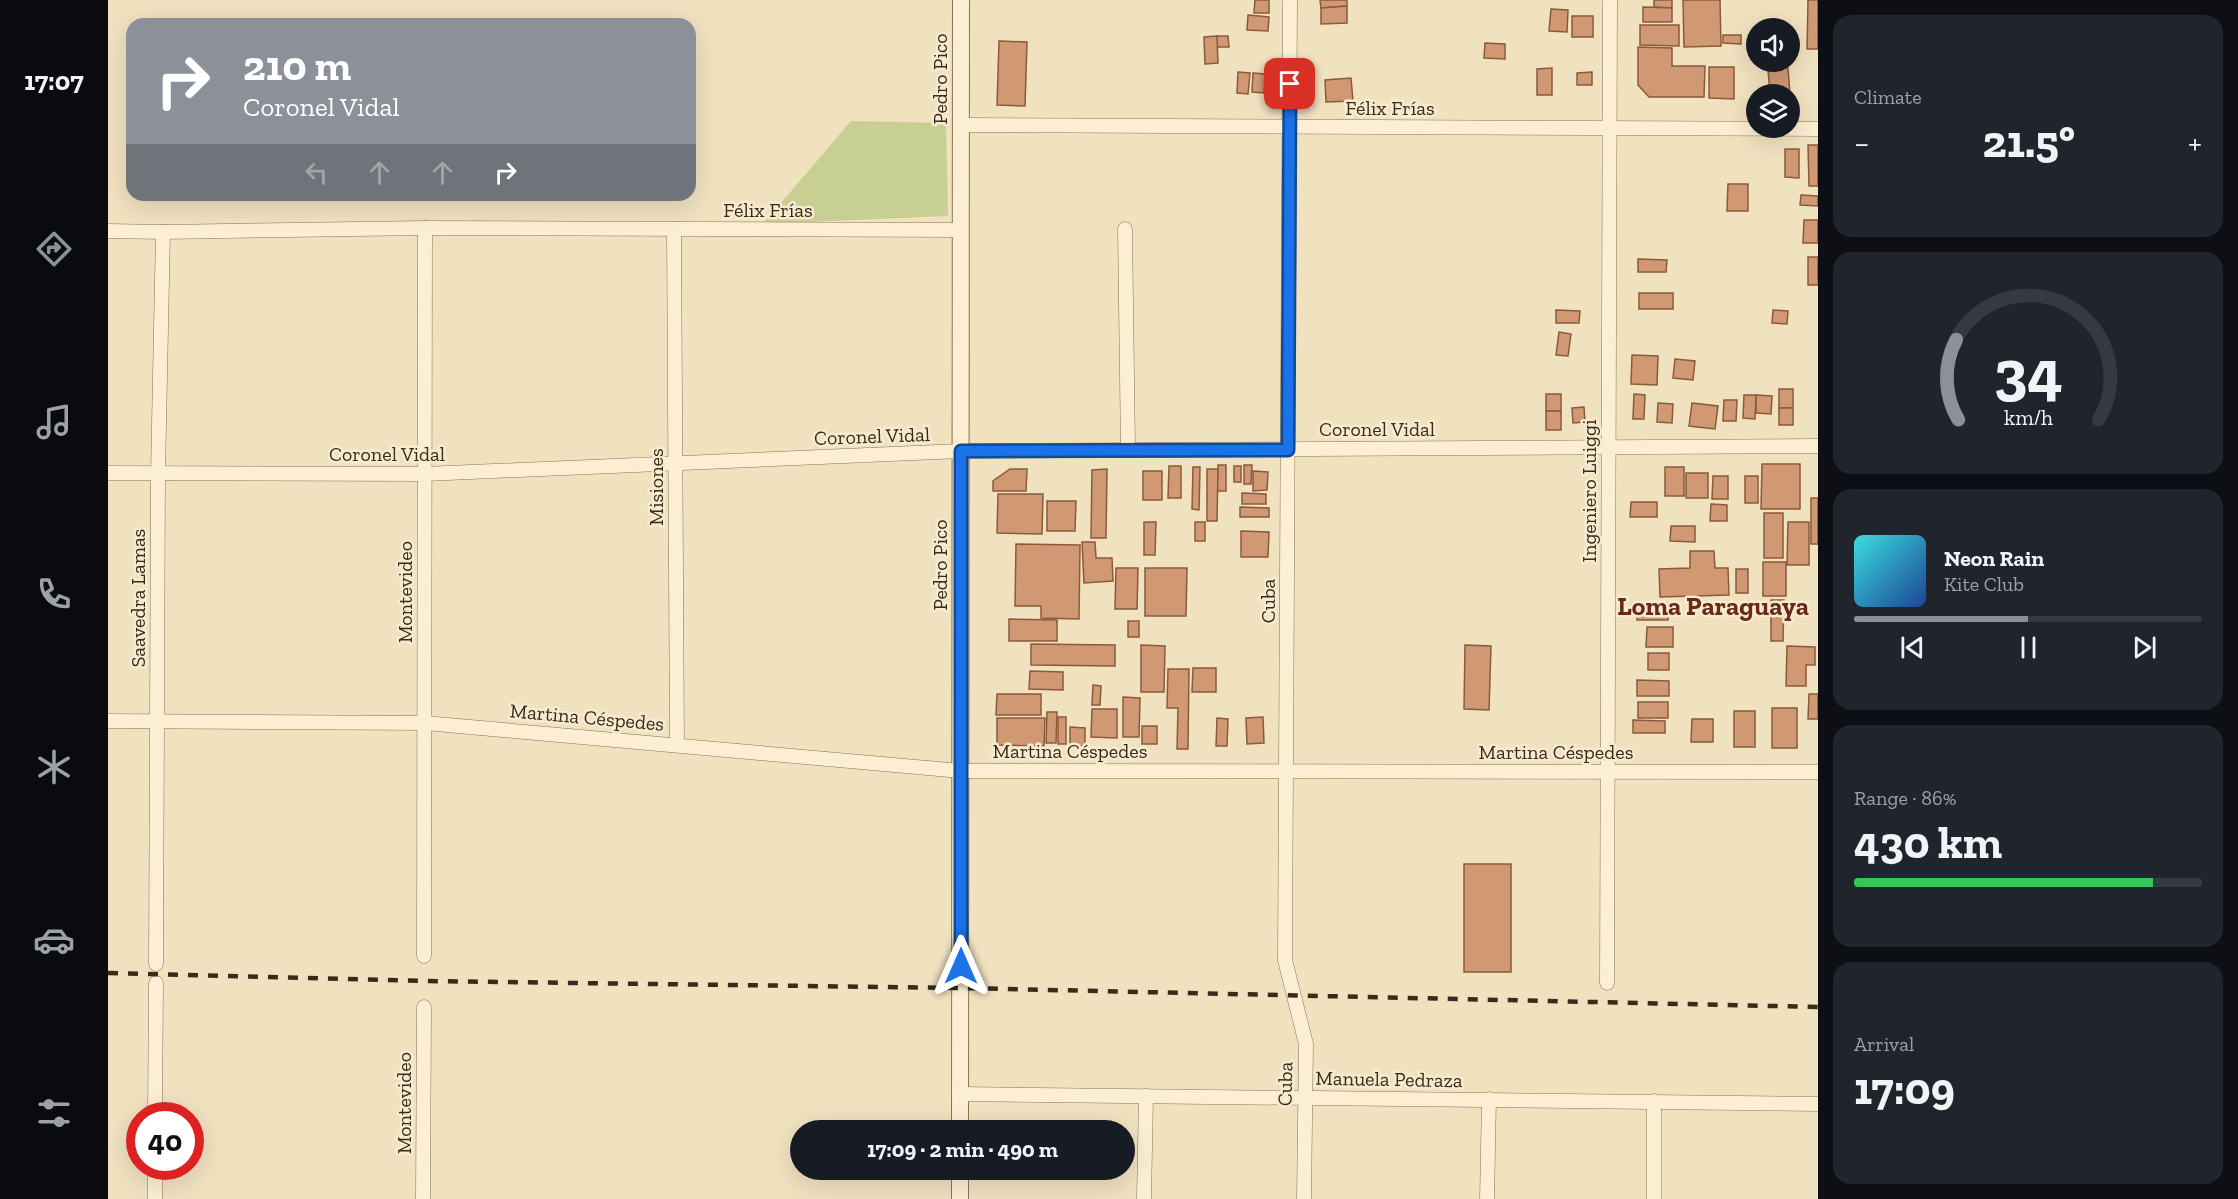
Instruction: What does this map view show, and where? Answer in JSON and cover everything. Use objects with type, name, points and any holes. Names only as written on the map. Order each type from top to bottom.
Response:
[{"type":"street","name":"Pedro Pico","points":[[960,1120],[961,0]]},
{"type":"street","name":"Cuba","points":[[1290,0],[1286,960],[1306,1044],[1304,1199]]},
{"type":"street","name":"Ingeniero Luiggi","points":[[1607,983],[1610,0]]},
{"type":"street","name":"Félix Frías","points":[[961,125],[1818,129]]},
{"type":"street","name":"Félix Frías","points":[[108,231],[425,228],[960,230]]},
{"type":"street","name":"Montevideo","points":[[424,956],[425,228]]},
{"type":"street","name":"Misiones","points":[[674,229],[677,744]]},
{"type":"street","points":[[1125,229],[1128,450]]},
{"type":"street","name":"Saavedra Lamas","points":[[156,964],[158,473],[163,232]]},
{"type":"street","name":"Coronel Vidal","points":[[108,473],[425,474],[961,451],[1818,446]]},
{"type":"street","name":"Martina Céspedes","points":[[108,721],[424,723],[961,771],[1818,772]]},
{"type":"street","points":[[155,1102],[156,982]]},
{"type":"street","name":"Montevideo","points":[[423,1199],[424,1007]]},
{"type":"street","name":"Manuela Pedraza","points":[[961,1094],[1818,1104]]},
{"type":"street","points":[[1144,1199],[1146,1096]]},
{"type":"street","points":[[1487,1199],[1489,1099]]},
{"type":"street","points":[[1654,1101],[1654,1199]]},
{"type":"street","points":[[155,1180],[155,1199]]},
{"type":"street","points":[[960,1180],[960,1199]]},
{"type":"green space","points":[[851,121],[946,123],[948,216],[763,224]]},
{"type":"building","points":[[1255,0],[1269,0],[1269,13],[1254,13]]},
{"type":"building","points":[[1320,0],[1347,0],[1347,6],[1321,8]]},
{"type":"building","points":[[1654,0],[1672,0],[1672,8],[1654,7]]},
{"type":"building","points":[[1683,0],[1720,0],[1721,46],[1684,47]]},
{"type":"building","points":[[1808,0],[1818,0],[1818,49],[1807,49]]},
{"type":"building","points":[[1347,6],[1347,23],[1321,24],[1321,8]]},
{"type":"building","points":[[1643,7],[1672,8],[1672,22],[1643,22]]},
{"type":"building","points":[[1551,9],[1568,10],[1567,32],[1549,31]]},
{"type":"building","points":[[1248,15],[1269,17],[1268,31],[1247,30]]},
{"type":"building","points":[[1572,16],[1593,16],[1593,37],[1572,37]]},
{"type":"building","points":[[1640,25],[1679,25],[1679,46],[1640,45]]},
{"type":"building","points":[[1723,35],[1741,35],[1741,44],[1723,43]]},
{"type":"building","points":[[1217,36],[1228,36],[1229,47],[1217,47]]},
{"type":"building","points":[[1217,36],[1218,63],[1205,64],[1204,37]]},
{"type":"building","points":[[999,41],[1027,42],[1025,106],[997,105]]},
{"type":"building","points":[[1485,43],[1505,44],[1505,59],[1484,58]]},
{"type":"building","points":[[1638,47],[1672,48],[1672,66],[1705,66],[1704,97],[1649,97],[1638,85]]},
{"type":"building","points":[[1709,67],[1734,67],[1734,99],[1709,98]]},
{"type":"building","points":[[1552,68],[1552,95],[1537,95],[1537,69]]},
{"type":"building","points":[[1238,72],[1250,73],[1248,94],[1237,93]]},
{"type":"building","points":[[1592,72],[1592,85],[1577,85],[1577,73]]},
{"type":"building","points":[[1768,72],[1788,72],[1789,84],[1769,84]]},
{"type":"building","points":[[1253,73],[1265,74],[1264,93],[1252,92]]},
{"type":"building","points":[[1351,78],[1353,101],[1326,102],[1325,80]]},
{"type":"building","points":[[1808,145],[1818,145],[1818,186],[1809,186]]},
{"type":"building","points":[[1785,149],[1799,149],[1799,178],[1785,177]]},
{"type":"building","points":[[1728,184],[1748,184],[1748,211],[1727,211]]},
{"type":"building","points":[[1801,195],[1818,196],[1818,206],[1800,205]]},
{"type":"building","points":[[1804,220],[1818,220],[1818,243],[1803,243]]},
{"type":"building","points":[[1808,257],[1818,257],[1818,285],[1808,285]]},
{"type":"building","points":[[1638,259],[1667,260],[1666,272],[1638,272]]},
{"type":"building","points":[[1639,293],[1673,293],[1673,309],[1639,309]]},
{"type":"building","points":[[1556,310],[1580,311],[1579,323],[1556,323]]},
{"type":"building","points":[[1773,310],[1788,311],[1787,324],[1772,323]]},
{"type":"building","points":[[1559,332],[1571,334],[1568,356],[1556,355]]},
{"type":"building","points":[[1632,355],[1658,356],[1657,385],[1631,384]]},
{"type":"building","points":[[1675,359],[1695,361],[1693,380],[1673,378]]},
{"type":"building","points":[[1779,389],[1793,389],[1793,408],[1779,408]]},
{"type":"building","points":[[1546,394],[1561,394],[1561,411],[1546,411]]},
{"type":"building","points":[[1634,394],[1645,395],[1644,419],[1633,419]]},
{"type":"building","points":[[1744,395],[1756,395],[1755,419],[1743,418]]},
{"type":"building","points":[[1756,395],[1772,396],[1771,414],[1756,413]]},
{"type":"building","points":[[1724,400],[1737,400],[1736,421],[1723,421]]},
{"type":"building","points":[[1658,403],[1673,404],[1672,423],[1657,422]]},
{"type":"building","points":[[1692,403],[1718,406],[1715,429],[1689,426]]},
{"type":"building","points":[[1584,407],[1585,422],[1573,423],[1572,408]]},
{"type":"building","points":[[1779,408],[1793,408],[1793,425],[1779,425]]},
{"type":"building","points":[[1546,411],[1561,411],[1561,430],[1546,430]]},
{"type":"building","points":[[1762,464],[1800,464],[1800,509],[1761,509]]},
{"type":"building","points":[[1218,465],[1226,465],[1226,491],[1217,491]]},
{"type":"building","points":[[1244,465],[1252,465],[1251,484],[1244,484]]},
{"type":"building","points":[[1169,466],[1181,466],[1181,498],[1168,498]]},
{"type":"building","points":[[1234,466],[1241,466],[1241,482],[1234,482]]},
{"type":"building","points":[[1193,467],[1200,467],[1199,510],[1192,509]]},
{"type":"building","points":[[1665,467],[1684,467],[1684,496],[1665,496]]},
{"type":"building","points":[[1010,469],[1027,469],[1026,491],[993,491],[993,481]]},
{"type":"building","points":[[1107,469],[1106,538],[1091,538],[1092,470]]},
{"type":"building","points":[[1207,469],[1218,469],[1217,521],[1207,521]]},
{"type":"building","points":[[1143,471],[1162,471],[1162,500],[1143,500]]},
{"type":"building","points":[[1253,471],[1268,472],[1267,490],[1253,491]]},
{"type":"building","points":[[1686,473],[1708,473],[1708,498],[1686,498]]},
{"type":"building","points":[[1713,476],[1728,476],[1728,499],[1712,499]]},
{"type":"building","points":[[1745,476],[1758,476],[1758,503],[1745,503]]},
{"type":"building","points":[[1242,493],[1266,494],[1266,504],[1242,504]]},
{"type":"building","points":[[998,494],[1043,494],[1042,534],[997,533]]},
{"type":"building","points":[[1811,498],[1818,498],[1818,544],[1811,544]]},
{"type":"building","points":[[1047,501],[1076,501],[1075,531],[1047,531]]},
{"type":"building","points":[[1631,502],[1657,502],[1657,517],[1630,517]]},
{"type":"building","points":[[1711,504],[1727,505],[1727,521],[1710,521]]},
{"type":"building","points":[[1240,507],[1269,508],[1269,517],[1240,517]]},
{"type":"building","points":[[1764,513],[1783,513],[1783,558],[1764,558]]},
{"type":"building","points":[[1144,522],[1156,522],[1155,555],[1144,555]]},
{"type":"building","points":[[1195,522],[1205,522],[1205,541],[1195,541]]},
{"type":"building","points":[[1788,522],[1809,522],[1809,565],[1787,565]]},
{"type":"building","points":[[1671,526],[1695,526],[1695,542],[1670,541]]},
{"type":"building","points":[[1241,531],[1269,532],[1268,557],[1241,557]]},
{"type":"building","points":[[1082,542],[1095,542],[1096,558],[1112,558],[1113,581],[1084,583]]},
{"type":"building","points":[[1016,544],[1080,545],[1079,619],[1041,618],[1041,606],[1015,606]]},
{"type":"building","points":[[1690,551],[1714,551],[1715,568],[1728,568],[1729,595],[1660,597],[1659,569],[1690,568]]},
{"type":"building","points":[[1763,562],[1786,562],[1786,596],[1763,596]]},
{"type":"building","points":[[1116,568],[1138,568],[1137,609],[1115,609]]},
{"type":"building","points":[[1145,568],[1187,568],[1186,616],[1145,616]]},
{"type":"building","points":[[1736,569],[1748,569],[1748,593],[1736,593]]},
{"type":"building","points":[[1771,600],[1784,600],[1783,641],[1771,641]]},
{"type":"building","points":[[1638,603],[1669,603],[1668,620],[1637,620]]},
{"type":"building","points":[[1009,619],[1057,620],[1057,641],[1009,641]]},
{"type":"building","points":[[1128,621],[1139,621],[1139,637],[1128,637]]},
{"type":"building","points":[[1647,627],[1673,627],[1673,647],[1646,647]]},
{"type":"building","points":[[1031,644],[1115,645],[1115,666],[1031,665]]},
{"type":"building","points":[[1141,645],[1165,646],[1164,692],[1141,692]]},
{"type":"building","points":[[1465,645],[1491,646],[1489,710],[1464,709]]},
{"type":"building","points":[[1787,646],[1815,647],[1815,665],[1806,665],[1806,686],[1786,686]]},
{"type":"building","points":[[1648,653],[1669,653],[1669,670],[1648,670]]},
{"type":"building","points":[[1193,668],[1216,668],[1216,692],[1192,692]]},
{"type":"building","points":[[1168,669],[1189,669],[1188,749],[1177,749],[1178,708],[1167,708]]},
{"type":"building","points":[[1030,671],[1063,672],[1063,690],[1029,689]]},
{"type":"building","points":[[1637,680],[1669,681],[1669,696],[1637,696]]},
{"type":"building","points":[[1093,685],[1101,686],[1100,705],[1092,705]]},
{"type":"building","points":[[997,694],[1041,694],[1041,715],[996,715]]},
{"type":"building","points":[[1809,694],[1818,694],[1818,719],[1808,719]]},
{"type":"building","points":[[1123,697],[1140,698],[1139,737],[1123,737]]},
{"type":"building","points":[[1638,702],[1668,702],[1668,718],[1638,718]]},
{"type":"building","points":[[1772,708],[1797,708],[1797,748],[1772,748]]},
{"type":"building","points":[[1092,709],[1117,709],[1117,738],[1091,737]]},
{"type":"building","points":[[1734,711],[1755,711],[1755,747],[1734,747]]},
{"type":"building","points":[[1047,712],[1057,712],[1056,743],[1046,743]]},
{"type":"building","points":[[1058,717],[1066,717],[1066,744],[1058,744]]},
{"type":"building","points":[[1263,717],[1264,743],[1247,744],[1246,718]]},
{"type":"building","points":[[997,718],[1045,718],[1044,746],[997,745]]},
{"type":"building","points":[[1217,718],[1228,719],[1227,746],[1216,746]]},
{"type":"building","points":[[1692,719],[1713,719],[1713,742],[1691,742]]},
{"type":"building","points":[[1633,720],[1665,721],[1665,733],[1633,733]]},
{"type":"building","points":[[1142,726],[1157,726],[1157,744],[1142,744]]},
{"type":"building","points":[[1070,727],[1085,728],[1085,746],[1070,745]]},
{"type":"building","points":[[1464,864],[1511,864],[1511,972],[1464,972]]},
{"type":"railway","points":[[108,973],[424,981],[961,988],[1818,1007]]},
{"type":"district","name":"Loma Paraguaya","points":[[1713,606]]},
{"type":"route","points":[[961,966],[961,451],[1288,450],[1290,84]]}]
